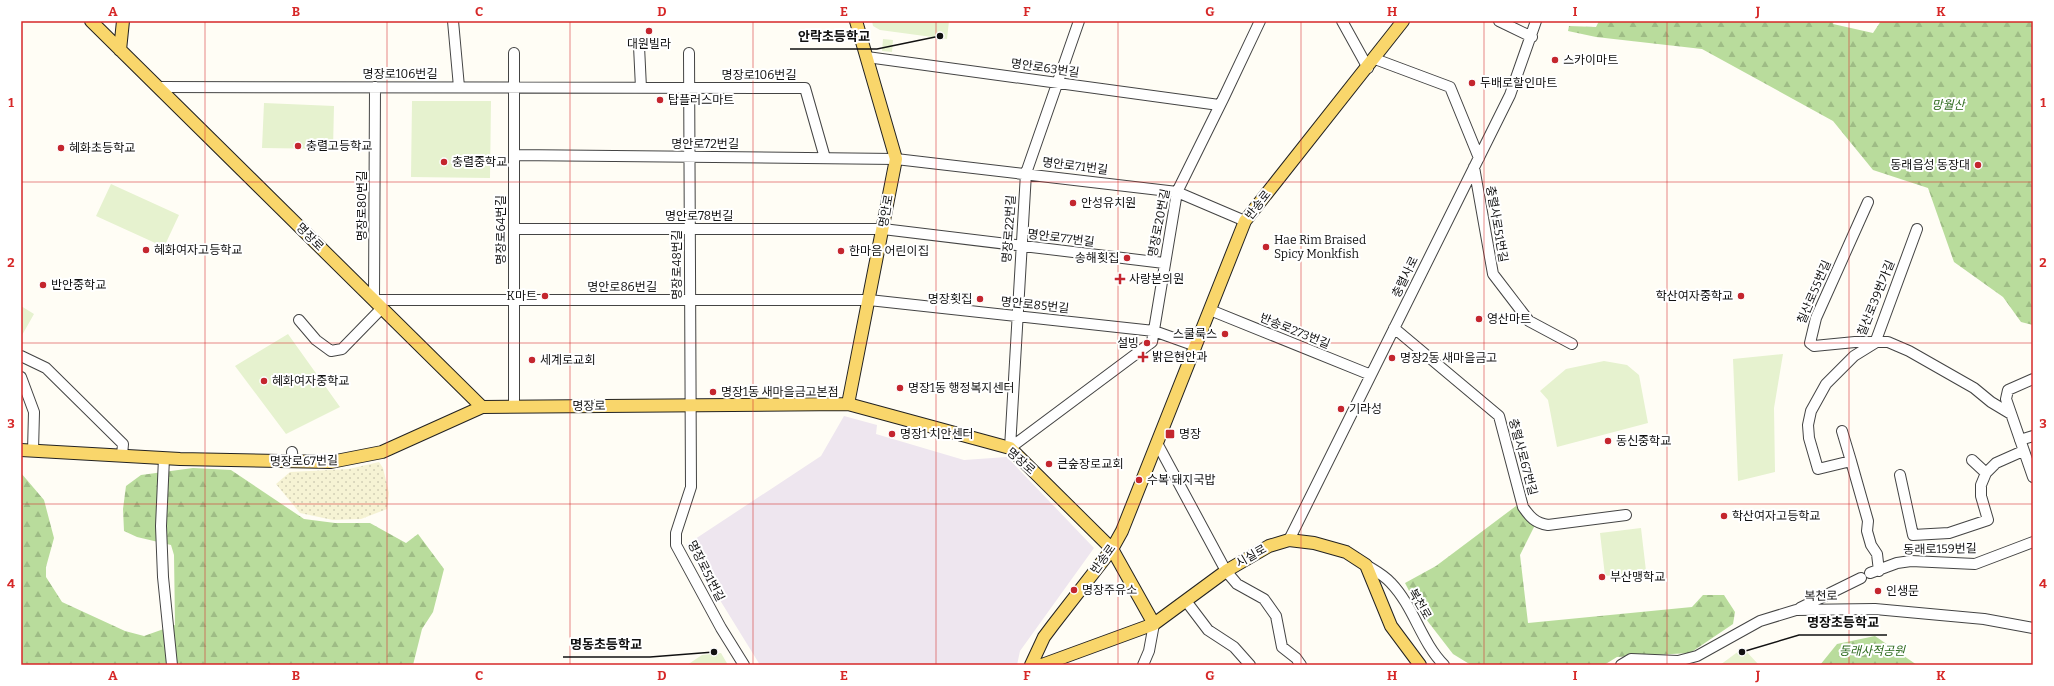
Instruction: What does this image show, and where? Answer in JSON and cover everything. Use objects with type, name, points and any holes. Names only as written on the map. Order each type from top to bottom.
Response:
[{"type":"main road","name":"명장로","points":[[90,21],[482,407],[848,404],[1010,448],[1112,549],[1154,624]]},
{"type":"main road","points":[[120,50],[123,21]]},
{"type":"main road","name":"명안로","points":[[848,404],[896,159],[856,21]]},
{"type":"main road","name":"반송로","points":[[1031,665],[1053,625],[1112,549],[1122,531],[1245,221],[1404,21]]},
{"type":"main road","name":"명장로67번길","points":[[27,450],[164,458],[293,457],[331,462],[382,452],[482,407]]},
{"type":"main road","name":"시실로","points":[[1042,665],[1154,624],[1226,571],[1269,546],[1289,540],[1314,543],[1346,552],[1366,565]]},
{"type":"main road","points":[[1366,565],[1391,626],[1420,665]]},
{"type":"street","points":[[453,21],[459,88]]},
{"type":"street","name":"명장로22번길","points":[[1010,448],[1026,173],[1079,21]]},
{"type":"street","name":"명장로20번길","points":[[1010,448],[1152,342],[1176,192],[1260,21]]},
{"type":"street","points":[[1342,21],[1371,63]]},
{"type":"street","points":[[1499,21],[1532,37]]},
{"type":"street","name":"충렬사로","points":[[1289,540],[1510,95],[1532,37],[1536,21]]},
{"type":"street","points":[[639,46],[641,88]]},
{"type":"street","name":"명장로64번길","points":[[514,53],[514,407]]},
{"type":"street","name":"명장로48번길","points":[[689,53],[690,405]]},
{"type":"street","name":"명안로63번길","points":[[867,57],[1219,105]]},
{"type":"street","name":"충렬사로51번길","points":[[1371,63],[1450,87],[1477,162],[1493,274],[1529,321],[1572,344]]},
{"type":"street","name":"명장로106번길","points":[[158,87],[805,88],[825,158]]},
{"type":"street","name":"명장로80번길","points":[[375,87],[378,304]]},
{"type":"street","name":"명안로72번길","points":[[514,156],[896,159]]},
{"type":"street","name":"명안로71번길","points":[[896,159],[1026,173],[1176,192],[1245,221]]},
{"type":"street","name":"칠산로55번길","points":[[1868,202],[1816,318],[1809,339],[1810,343],[1814,346],[1855,342],[1888,342],[1909,351],[1974,388],[1991,402],[2011,414]]},
{"type":"street","name":"명안로78번길","points":[[514,229],[883,229]]},
{"type":"street","name":"명안로77번길","points":[[883,229],[1164,263]]},
{"type":"street","name":"칠산로39번가길","points":[[1851,461],[1818,469],[1809,438],[1808,425],[1811,411],[1826,384],[1854,356],[1875,343],[1917,229]]},
{"type":"street","name":"명안로86번길","points":[[378,304],[514,300],[869,300]]},
{"type":"street","name":"명안로85번길","points":[[869,300],[1154,331],[1196,346]]},
{"type":"street","points":[[299,320],[316,340],[331,351],[342,349],[378,304]]},
{"type":"street","name":"반송로273번길","points":[[1210,310],[1371,375]]},
{"type":"street","name":"충렬사로67번길","points":[[1394,328],[1499,416],[1524,507],[1531,518],[1539,524],[1548,525],[1626,515]]},
{"type":"street","points":[[21,356],[46,368],[123,444],[122,455]]},
{"type":"street","points":[[21,378],[34,412],[27,450]]},
{"type":"street","points":[[2033,379],[2008,390],[2006,399],[2033,477]]},
{"type":"street","name":"명장로51번길","points":[[690,405],[691,487],[676,533],[676,546],[721,628],[744,665]]},
{"type":"street","points":[[1842,431],[1868,522],[1867,531],[1870,545],[1877,554],[1870,574]]},
{"type":"street","points":[[2020,440],[2033,436]]},
{"type":"street","points":[[1157,443],[1226,571],[1237,584],[1264,599],[1276,616],[1282,647],[1296,658],[1301,665]]},
{"type":"street","points":[[1900,475],[1913,535],[1949,533],[1988,520],[1981,496],[1981,485],[1986,473],[1996,464],[2023,451]]},
{"type":"street","points":[[164,458],[161,526],[163,577],[172,665]]},
{"type":"street","points":[[1972,460],[1986,473]]},
{"type":"street","name":"동래로159번길","points":[[1796,610],[1891,565],[1911,561],[1975,564],[2033,542]]},
{"type":"street","name":"복천로","points":[[1366,565],[1390,582],[1408,606],[1430,647],[1444,665]]},
{"type":"street","points":[[1186,601],[1208,630],[1234,647],[1250,665]]},
{"type":"street","name":"복천로","points":[[1621,665],[1631,659],[1678,661],[1697,656],[1760,621],[1796,610],[1875,610],[1984,619],[2033,628]]},
{"type":"street","points":[[1143,665],[1149,651],[1154,624]]},
{"type":"shaded area","points":[[844,416],[877,425],[876,434],[964,460],[1007,457],[1094,548],[1020,651],[1017,665],[760,665],[686,545],[821,456]]},
{"type":"shaded area","points":[[379,462],[383,468],[389,493],[387,509],[361,519],[333,520],[300,513],[276,484],[290,472],[349,469]]},
{"type":"green space","points":[[872,21],[949,21],[947,39],[880,30],[873,26]]},
{"type":"green space","name":"망월산","points":[[1599,21],[1834,21],[1833,24],[1873,33],[1881,21],[2033,21],[2033,325],[2021,322],[2003,297],[1954,262],[1928,188],[1873,170],[1833,121],[1702,49],[1596,37],[1568,31],[1569,26],[1596,27]]},
{"type":"green space","points":[[883,39],[893,40],[892,52],[882,51]]},
{"type":"green space","points":[[412,101],[491,101],[490,178],[411,177]]},
{"type":"green space","points":[[264,103],[334,106],[333,149],[262,148]]},
{"type":"green space","points":[[111,184],[179,215],[164,247],[96,216]]},
{"type":"green space","points":[[21,306],[34,314],[21,337]]},
{"type":"green space","points":[[288,334],[340,407],[286,434],[235,366]]},
{"type":"green space","points":[[1783,354],[1774,408],[1775,472],[1738,481],[1733,359]]},
{"type":"green space","points":[[1604,361],[1627,365],[1639,375],[1648,423],[1557,447],[1548,400],[1540,391],[1566,369]]},
{"type":"green space","points":[[193,468],[231,470],[304,519],[335,523],[370,523],[406,543],[418,534],[444,569],[433,612],[422,629],[413,665],[21,665],[21,473],[44,500],[54,538],[46,567],[46,577],[62,602],[125,631],[144,636],[175,625],[174,555],[171,545],[137,537],[124,531],[123,509],[126,486],[141,475]]},
{"type":"green space","points":[[1516,506],[1535,525],[1520,555],[1528,623],[1692,607],[1703,595],[1724,595],[1735,612],[1733,624],[1690,653],[1617,657],[1604,665],[1471,665],[1453,654],[1419,610],[1405,583],[1436,566]]},
{"type":"green space","points":[[1641,528],[1646,571],[1605,576],[1600,533]]},
{"type":"green space","name":"동래사적공원","points":[[1875,636],[1917,665],[1820,665],[1837,644]]},
{"type":"green space","points":[[1743,648],[1759,665],[1720,665]]},
{"type":"green space","points":[[721,653],[728,665],[687,665],[702,655]]},
{"type":"place","name":"대원빌라","points":[[649,31]]},
{"type":"place","name":"안락초등학교","points":[[940,36]]},
{"type":"place","name":"스카이마트","points":[[1555,60]]},
{"type":"place","name":"두배로할인마트","points":[[1472,83]]},
{"type":"place","name":"탑플러스마트","points":[[660,100]]},
{"type":"place","name":"충렬고등학교","points":[[298,146]]},
{"type":"place","name":"혜화초등학교","points":[[61,148]]},
{"type":"place","name":"충렬중학교","points":[[444,162]]},
{"type":"place","name":"동래읍성 동장대","points":[[1978,165]]},
{"type":"place","name":"안성유치원","points":[[1073,203]]},
{"type":"place","name":"Hae Rim Braised Spicy Monkfish","points":[[1266,247]]},
{"type":"place","name":"혜화여자고등학교","points":[[146,250]]},
{"type":"place","name":"한마음 어린이집","points":[[841,251]]},
{"type":"place","name":"송해횟집","points":[[1127,258]]},
{"type":"place","name":"사랑본의원","points":[[1120,279]]},
{"type":"place","name":"반안중학교","points":[[43,285]]},
{"type":"place","name":"K마트","points":[[545,296]]},
{"type":"place","name":"학산여자중학교","points":[[1741,296]]},
{"type":"place","name":"명장횟집","points":[[980,299]]},
{"type":"place","name":"영산마트","points":[[1479,319]]},
{"type":"place","name":"스쿨룩스","points":[[1225,334]]},
{"type":"place","name":"설빙","points":[[1147,343]]},
{"type":"place","name":"밝은현안과","points":[[1143,357]]},
{"type":"place","name":"명장2동 새마을금고","points":[[1392,358]]},
{"type":"place","name":"세계로교회","points":[[532,360]]},
{"type":"place","name":"혜화여자중학교","points":[[264,381]]},
{"type":"place","name":"명장1동 행정복지센터","points":[[900,388]]},
{"type":"place","name":"명장1동 새마을금고본점","points":[[713,392]]},
{"type":"place","name":"기라성","points":[[1341,409]]},
{"type":"place","name":"명장1 치안센터","points":[[892,434]]},
{"type":"place","name":"명장","points":[[1170,434]]},
{"type":"place","name":"동신중학교","points":[[1608,441]]},
{"type":"place","name":"큰숲장로교회","points":[[1049,464]]},
{"type":"place","name":"수복 돼지국밥","points":[[1139,480]]},
{"type":"place","name":"학산여자고등학교","points":[[1724,516]]},
{"type":"place","name":"부산맹학교","points":[[1602,577]]},
{"type":"place","name":"명장주유소","points":[[1074,590]]},
{"type":"place","name":"인생문","points":[[1878,591]]},
{"type":"place","name":"명동초등학교","points":[[714,652]]},
{"type":"place","name":"명장초등학교","points":[[1742,652]]}]
